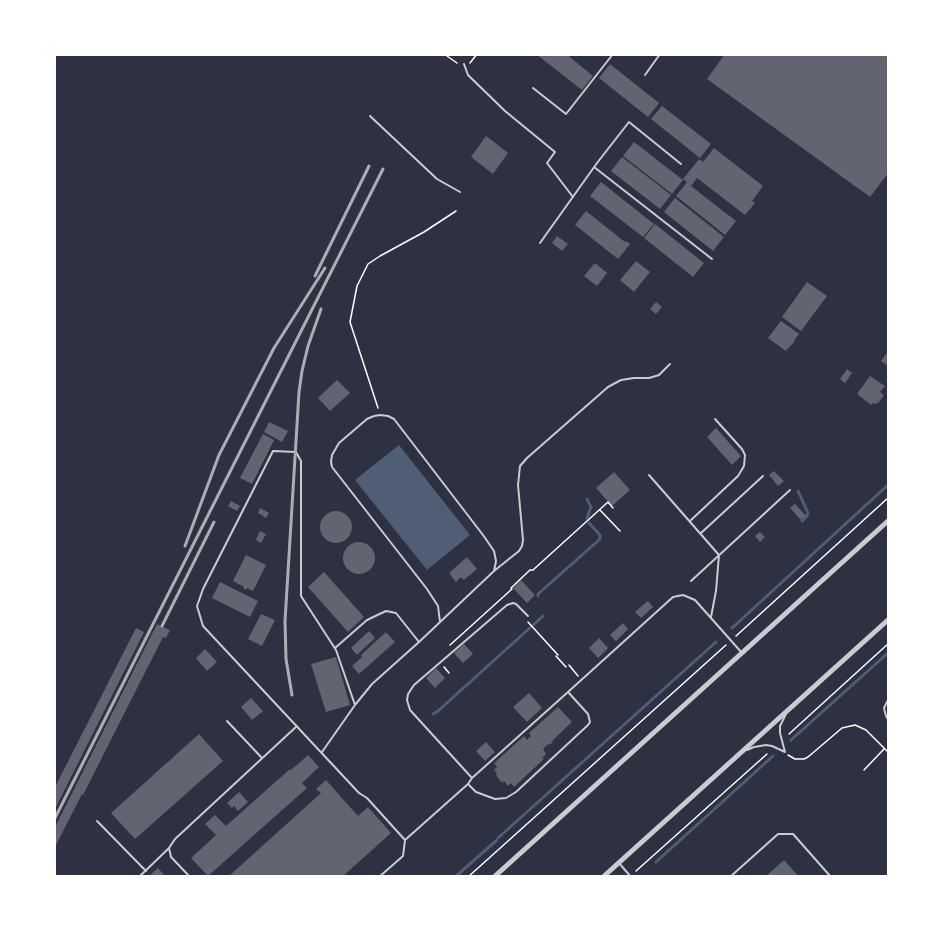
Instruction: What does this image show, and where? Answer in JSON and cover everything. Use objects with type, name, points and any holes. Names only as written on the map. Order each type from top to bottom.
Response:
[{"type":"street","points":[[494,877],[889,520]]},
{"type":"street","points":[[603,877],[889,619]]},
{"type":"lane","points":[[533,88],[566,114],[613,54]]},
{"type":"lane","points":[[645,75],[660,54]]},
{"type":"lane","points":[[465,64],[468,75],[497,104],[555,152],[547,163],[573,196]]},
{"type":"lane","points":[[370,116],[437,179],[460,192]]},
{"type":"lane","points":[[540,243],[594,167],[629,123],[681,164]]},
{"type":"lane","points":[[594,167],[711,259]]},
{"type":"lane","points":[[322,752],[372,684],[522,546],[518,484],[520,466],[527,458],[608,387],[621,380],[659,375],[670,364]]},
{"type":"lane","points":[[440,622],[438,606],[427,589],[333,467],[331,462],[334,448],[339,443],[367,420],[380,415],[394,419],[494,551],[496,561],[494,571]]},
{"type":"lane","points":[[690,521],[738,476],[744,466],[745,455],[742,449],[715,419]]},
{"type":"lane","points":[[355,705],[335,648],[301,596],[301,461],[296,452],[273,450],[203,589],[197,606],[203,626],[405,840]]},
{"type":"lane","points":[[649,476],[719,555],[711,617]]},
{"type":"lane","points":[[701,533],[764,476]]},
{"type":"lane","points":[[691,580],[790,490]]},
{"type":"lane","points":[[379,877],[403,855],[405,840],[673,597],[683,595],[692,597],[742,652]]},
{"type":"lane","points":[[471,778],[408,705],[410,690],[507,605],[516,604],[526,617]]},
{"type":"lane","points":[[335,648],[367,620],[386,611],[396,613],[419,642]]},
{"type":"lane","points":[[468,784],[476,792],[495,799],[506,798],[516,792],[590,722],[588,714],[568,692]]},
{"type":"lane","points":[[889,698],[884,708],[889,721]]},
{"type":"lane","points":[[785,752],[780,726],[793,706]]},
{"type":"lane","points":[[227,721],[262,758]]},
{"type":"lane","points":[[140,877],[175,839],[297,726]]},
{"type":"lane","points":[[739,754],[760,745],[772,746],[785,752]]},
{"type":"lane","points":[[96,821],[146,871]]},
{"type":"lane","points":[[730,877],[778,834],[793,834],[831,877]]},
{"type":"lane","points":[[169,848],[171,857],[190,877]]},
{"type":"lane","points":[[619,863],[631,877]]},
{"type":"path","points":[[380,415],[359,344],[350,322],[357,286],[368,264],[456,211]]},
{"type":"path","points":[[736,636],[889,497]]},
{"type":"path","points":[[449,646],[512,590],[511,588],[530,570],[533,570],[608,502],[613,508]]},
{"type":"path","points":[[600,510],[620,531]]},
{"type":"path","points":[[526,617],[557,656],[582,680]]},
{"type":"path","points":[[789,734],[889,643]]},
{"type":"path","points":[[468,877],[726,645]]},
{"type":"path","points":[[440,663],[449,673]]},
{"type":"path","points":[[785,752],[795,759],[808,757],[842,728],[855,724],[867,730],[889,753]]},
{"type":"path","points":[[864,770],[884,748]]},
{"type":"path","points":[[636,871],[767,753]]},
{"type":"water","points":[[399,445],[470,535],[427,570],[355,480]]},
{"type":"building","points":[[536,54],[566,54],[593,76],[582,90]]},
{"type":"building","points":[[725,54],[889,54],[889,172],[870,197],[707,79]]},
{"type":"building","points":[[610,64],[659,103],[648,117],[599,78]]},
{"type":"building","points":[[662,106],[711,144],[700,158],[651,119]]},
{"type":"building","points":[[486,136],[508,153],[493,174],[471,157]]},
{"type":"building","points":[[634,142],[683,180],[672,194],[623,156]]},
{"type":"building","points":[[714,148],[763,186],[752,201],[755,203],[745,215],[697,178],[691,186],[736,221],[725,235],[676,196],[687,182],[683,179],[699,159],[703,162]]},
{"type":"building","points":[[622,157],[671,195],[660,209],[611,171]]},
{"type":"building","points":[[601,182],[654,224],[643,237],[590,196]]},
{"type":"building","points":[[675,198],[724,237],[713,251],[664,212]]},
{"type":"building","points":[[586,211],[630,244],[618,259],[575,225]]},
{"type":"building","points":[[655,224],[704,263],[693,277],[644,238]]},
{"type":"building","points":[[557,236],[568,244],[562,251],[552,243]]},
{"type":"building","points":[[636,261],[650,272],[634,292],[620,280]]},
{"type":"building","points":[[595,263],[607,273],[597,286],[584,276]]},
{"type":"building","points":[[807,282],[827,296],[801,331],[782,317]]},
{"type":"building","points":[[656,302],[662,307],[656,314],[650,309]]},
{"type":"building","points":[[781,321],[799,334],[786,351],[768,338]]},
{"type":"building","points":[[889,350],[889,367],[881,361]]},
{"type":"building","points":[[847,369],[852,373],[845,383],[840,379]]},
{"type":"building","points":[[870,376],[885,386],[880,392],[884,395],[879,402],[871,405],[857,394]]},
{"type":"building","points":[[337,380],[350,393],[330,411],[318,398]]},
{"type":"building","points":[[269,422],[288,431],[282,442],[264,432]]},
{"type":"building","points":[[716,428],[741,456],[732,465],[707,437]]},
{"type":"building","points":[[263,434],[274,440],[252,484],[240,478]]},
{"type":"building","points":[[774,471],[784,481],[778,486],[769,475]]},
{"type":"building","points":[[614,472],[630,490],[612,506],[596,488]]},
{"type":"building","points":[[231,501],[240,506],[237,511],[228,506]]},
{"type":"building","points":[[795,504],[806,516],[801,520],[790,508]]},
{"type":"building","points":[[260,508],[269,513],[266,518],[258,513]]},
{"type":"building","points":[[336,511],[348,515],[352,527],[348,539],[336,543],[324,539],[320,527],[324,515]]},
{"type":"building","points":[[260,531],[266,534],[261,543],[256,540]]},
{"type":"building","points":[[760,532],[765,537],[760,542],[755,536]]},
{"type":"building","points":[[359,542],[371,546],[375,558],[371,570],[359,574],[347,570],[343,558],[347,546]]},
{"type":"building","points":[[246,555],[266,565],[253,591],[247,588],[246,590],[233,581]]},
{"type":"building","points":[[467,557],[477,569],[464,580],[461,577],[456,582],[449,573]]},
{"type":"building","points":[[324,572],[364,617],[348,632],[308,587]]},
{"type":"building","points":[[521,580],[535,595],[527,603],[513,588]]},
{"type":"building","points":[[220,582],[258,601],[250,617],[212,598]]},
{"type":"building","points":[[648,601],[653,607],[641,618],[635,612]]},
{"type":"building","points":[[261,614],[275,620],[262,646],[248,639]]},
{"type":"building","points":[[623,623],[628,629],[616,641],[610,635]]},
{"type":"building","points":[[157,624],[170,630],[166,638],[163,637],[54,849],[54,829]]},
{"type":"building","points":[[136,628],[144,632],[54,811],[54,789]]},
{"type":"building","points":[[369,631],[375,638],[357,655],[351,648]]},
{"type":"building","points":[[386,632],[395,642],[359,674],[352,666]]},
{"type":"building","points":[[599,638],[608,648],[598,658],[589,648]]},
{"type":"building","points":[[464,644],[473,654],[463,663],[454,653]]},
{"type":"building","points":[[205,649],[217,662],[207,671],[196,658]]},
{"type":"building","points":[[336,657],[350,705],[326,712],[311,664]]},
{"type":"building","points":[[436,668],[445,678],[435,688],[426,678]]},
{"type":"building","points":[[529,693],[542,708],[527,722],[513,707]]},
{"type":"building","points":[[251,698],[263,711],[252,720],[241,707]]},
{"type":"building","points":[[558,707],[572,722],[543,749],[546,754],[541,756],[544,759],[514,787],[511,783],[508,786],[504,781],[502,783],[494,770],[497,767],[494,763],[524,736],[527,740],[531,736],[529,733]]},
{"type":"building","points":[[199,734],[223,761],[135,839],[111,813]]},
{"type":"building","points":[[486,742],[495,752],[485,761],[476,751]]},
{"type":"building","points":[[308,755],[319,767],[302,783],[307,788],[208,876],[191,858],[216,835],[205,824],[215,815],[226,826]]},
{"type":"building","points":[[326,780],[358,816],[368,807],[391,833],[342,877],[228,877],[321,793],[316,789]]},
{"type":"building","points":[[239,792],[248,802],[238,811],[227,803]]},
{"type":"building","points":[[784,860],[799,877],[765,877]]},
{"type":"building","points":[[158,868],[164,875],[148,877]]},
{"type":"waterway","points":[[732,628],[889,484]]},
{"type":"waterway","points":[[798,491],[808,513],[802,521]]},
{"type":"waterway","points":[[587,499],[591,507],[587,518]]},
{"type":"waterway","points":[[538,596],[600,539],[600,535],[589,523]]},
{"type":"waterway","points":[[433,714],[543,616]]},
{"type":"waterway","points":[[498,838],[716,642]]},
{"type":"waterway","points":[[791,740],[889,652]]},
{"type":"waterway","points":[[656,862],[773,756]]},
{"type":"waterway","points":[[455,877],[497,840]]},
{"type":"railway","points":[[315,276],[369,166]]},
{"type":"railway","points":[[54,820],[383,169]]},
{"type":"railway","points":[[185,546],[219,455],[274,348],[325,268]]},
{"type":"railway","points":[[292,695],[286,659],[285,621],[299,392],[308,346],[321,309]]},
{"type":"railway","points":[[162,626],[214,522]]}]
